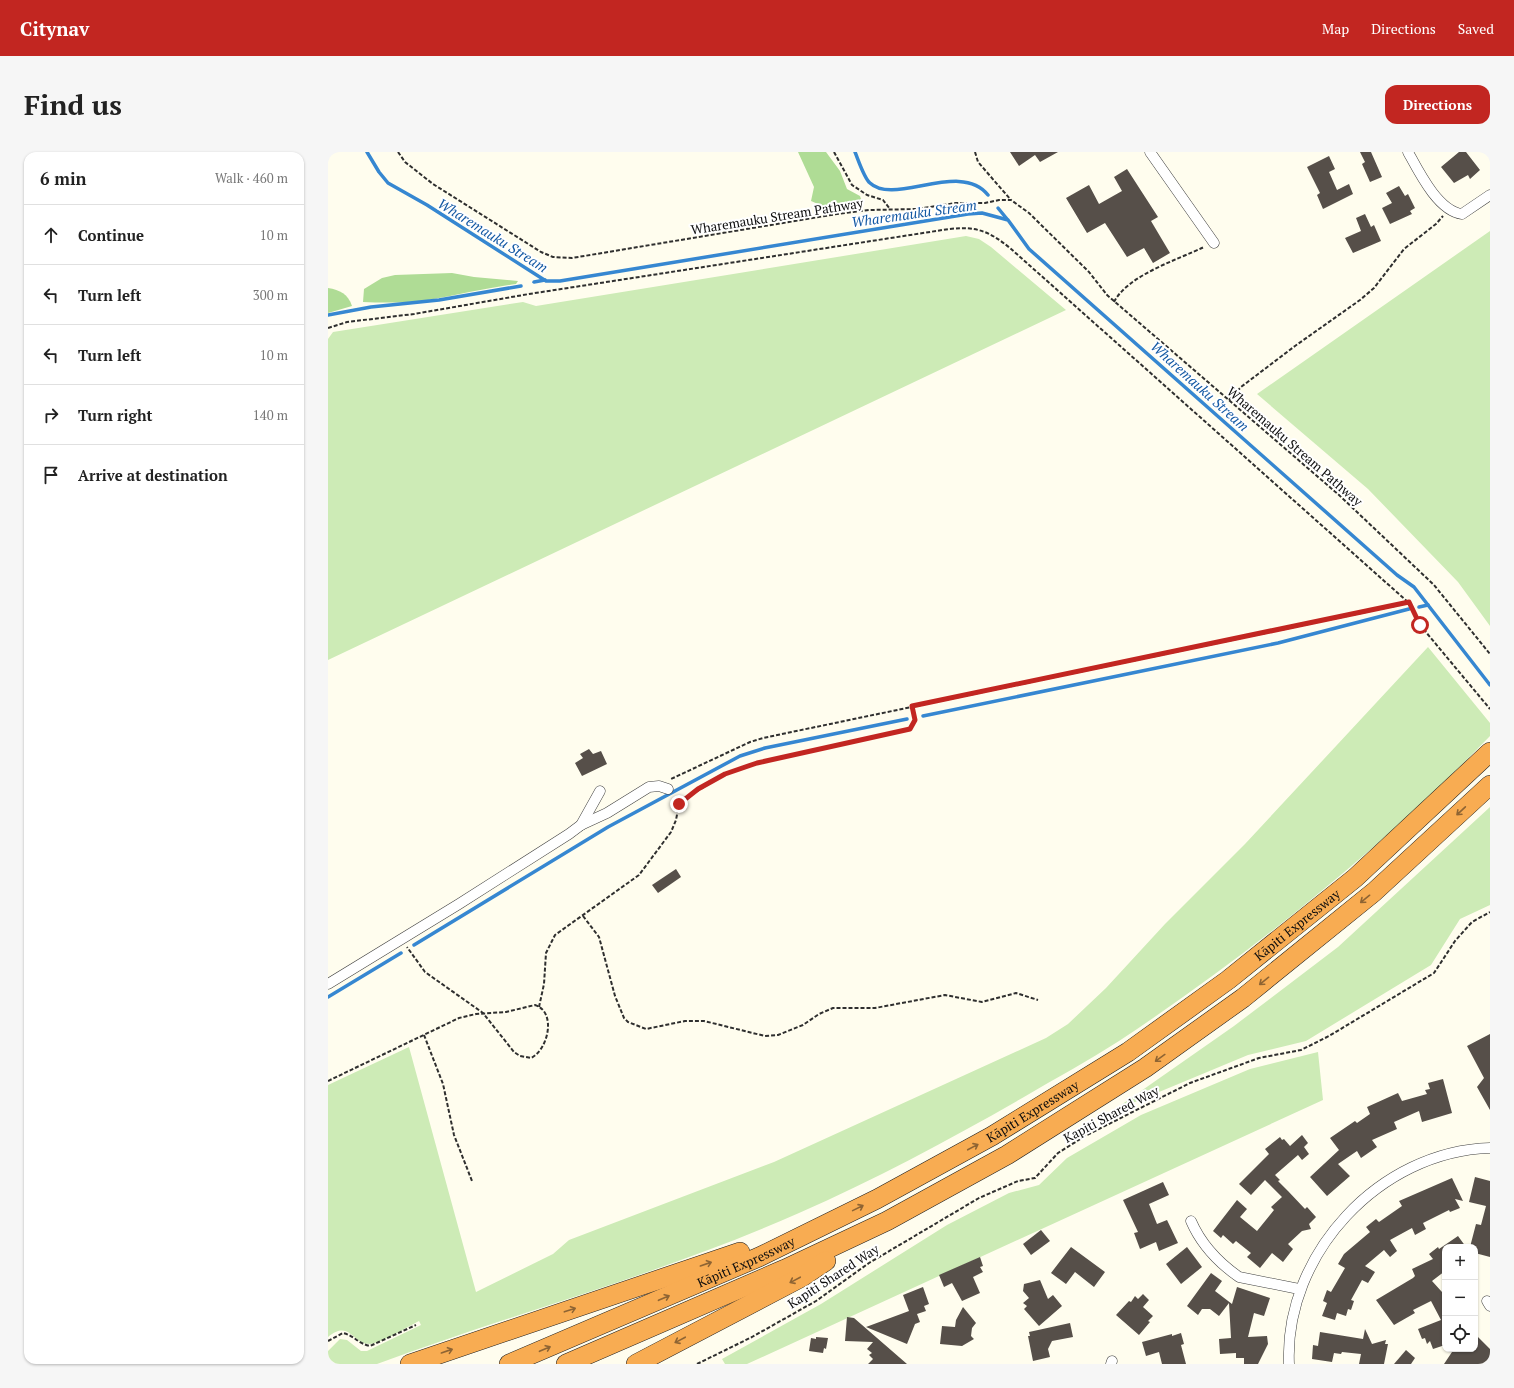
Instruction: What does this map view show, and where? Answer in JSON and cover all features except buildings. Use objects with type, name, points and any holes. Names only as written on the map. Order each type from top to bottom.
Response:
[{"type":"highway","name":"Kāpiti Expressway","points":[[509,1364],[759,1257],[840,1217],[992,1136],[1128,1052],[1228,980],[1355,878],[1484,758]]},
{"type":"highway","name":"Kāpiti Expressway","points":[[566,1364],[785,1269],[887,1221],[1007,1155],[1145,1068],[1242,998],[1374,892],[1490,785]]},
{"type":"highway","points":[[410,1364],[688,1271],[840,1217]]},
{"type":"highway","points":[[636,1364],[802,1277],[887,1221]]},
{"type":"street","points":[[1150,152],[1214,243]]},
{"type":"street","points":[[1408,152],[1425,182],[1448,210],[1462,214],[1490,195]]},
{"type":"street","points":[[328,984],[465,900],[581,825],[607,813],[649,787],[665,788]]},
{"type":"street","points":[[581,825],[600,791]]},
{"type":"street","points":[[1289,1364],[1291,1325],[1300,1289],[1311,1264],[1331,1234],[1350,1210],[1396,1175],[1432,1159],[1452,1153],[1490,1148]]},
{"type":"street","points":[[1191,1221],[1202,1242],[1231,1272],[1239,1277],[1300,1289]]},
{"type":"path","name":"Wharemauku Stream Pathway","points":[[398,152],[405,162],[433,184],[541,252],[553,257],[572,258],[837,214],[890,209],[917,209],[956,202],[985,203],[999,200],[1011,200],[1029,214],[1090,272],[1114,302],[1339,495],[1434,585],[1490,654]]},
{"type":"path","points":[[834,152],[852,185],[867,195],[883,200],[890,209]]},
{"type":"path","points":[[975,152],[978,162],[1011,200]]},
{"type":"path","points":[[1228,400],[1241,387],[1283,355],[1360,300],[1378,284],[1404,249],[1436,224],[1448,210]]},
{"type":"path","points":[[328,328],[347,322],[414,314],[949,228],[971,227],[988,233],[1010,248],[1409,602],[1420,625],[1490,709]]},
{"type":"path","points":[[1114,302],[1121,290],[1141,277],[1214,243]]},
{"type":"path","points":[[665,788],[668,780],[756,740],[1409,602]]},
{"type":"path","points":[[401,939],[425,972],[483,1013],[514,1052],[520,1056],[531,1058],[539,1052],[546,1036],[546,1017],[539,1007],[544,984],[546,953],[549,945],[555,935],[639,875],[670,832],[676,820],[681,802],[698,789],[725,774],[757,763],[910,729],[915,720],[912,706]]},
{"type":"path","name":"Kapiti Shared Way","points":[[697,1364],[752,1337],[816,1301],[869,1263],[978,1198],[1018,1181],[1035,1178],[1058,1153],[1085,1136],[1190,1084],[1259,1058],[1301,1050],[1329,1036],[1434,973],[1455,941],[1472,922],[1490,912]]},
{"type":"path","points":[[583,916],[598,938],[615,996],[624,1018],[628,1022],[646,1028],[685,1021],[704,1021],[753,1033],[778,1035],[803,1025],[819,1014],[833,1008],[875,1008],[945,995],[982,1002],[1016,993],[1038,1000]]},
{"type":"path","points":[[328,1081],[459,1018],[483,1013],[510,1011],[528,1006],[539,1007]]},
{"type":"path","points":[[424,1035],[443,1084],[454,1135],[472,1181]]},
{"type":"path","points":[[328,1341],[343,1333],[370,1346],[416,1325]]},
{"type":"green space","points":[[798,152],[826,152],[840,171],[847,189],[860,196],[862,202],[825,207],[811,201],[814,187]]},
{"type":"green space","points":[[1490,231],[1490,626],[1458,582],[1368,489],[1257,394]]},
{"type":"green space","points":[[966,236],[979,239],[991,247],[1066,310],[328,660],[328,339],[333,332],[523,302],[536,306]]},
{"type":"green space","points":[[452,273],[474,277],[518,281],[516,284],[428,300],[412,302],[363,302],[364,289],[382,278],[395,275]]},
{"type":"green space","points":[[328,288],[343,293],[348,298],[352,306],[328,313]]},
{"type":"green space","points":[[1428,647],[1490,723],[1490,736],[1405,819],[1313,898],[1217,973],[1119,1041],[997,1113],[913,1158],[828,1200],[747,1235],[642,1274],[377,1364],[328,1364],[328,1351],[340,1339],[347,1340],[361,1351],[367,1351],[421,1325],[419,1321],[388,1338],[370,1344],[364,1343],[346,1331],[341,1330],[328,1337],[328,1085],[409,1047],[476,1292],[553,1254],[569,1240],[774,1162],[1046,1038],[1068,1024],[1106,988],[1165,924],[1245,844]]},
{"type":"green space","points":[[1490,807],[1490,905],[1460,919],[1431,965],[1306,1041],[1248,1055],[1111,1112],[1234,1026],[1338,947]]},
{"type":"green space","points":[[1318,1052],[1323,1100],[747,1364],[725,1364],[722,1359],[821,1304],[947,1225],[1009,1193],[1039,1185],[1067,1158],[1141,1115],[1250,1069]]},
{"type":"waterway","name":"Wharemauku Stream","points":[[367,152],[379,172],[388,183],[427,205],[546,281],[560,281],[968,214],[982,213],[1008,220],[1029,249],[1397,575],[1414,587],[1490,685]]},
{"type":"waterway","points":[[855,152],[863,173],[868,181],[881,189],[895,190],[945,182],[962,182],[976,185],[988,195]]},
{"type":"waterway","points":[[998,208],[1007,219]]},
{"type":"waterway","name":"Wharemauku Stream","points":[[534,282],[545,280]]},
{"type":"waterway","points":[[328,315],[371,307],[439,300],[521,286]]},
{"type":"waterway","points":[[1419,607],[1428,605]]},
{"type":"waterway","points":[[923,716],[1278,643],[1409,609]]},
{"type":"waterway","points":[[414,945],[608,827],[740,756],[765,748],[907,719]]},
{"type":"waterway","points":[[328,997],[401,953]]},
{"type":"route","points":[[679,804],[698,789],[725,774],[741,768],[799,753],[910,729],[915,720],[912,706],[1409,602],[1420,625]]}]
